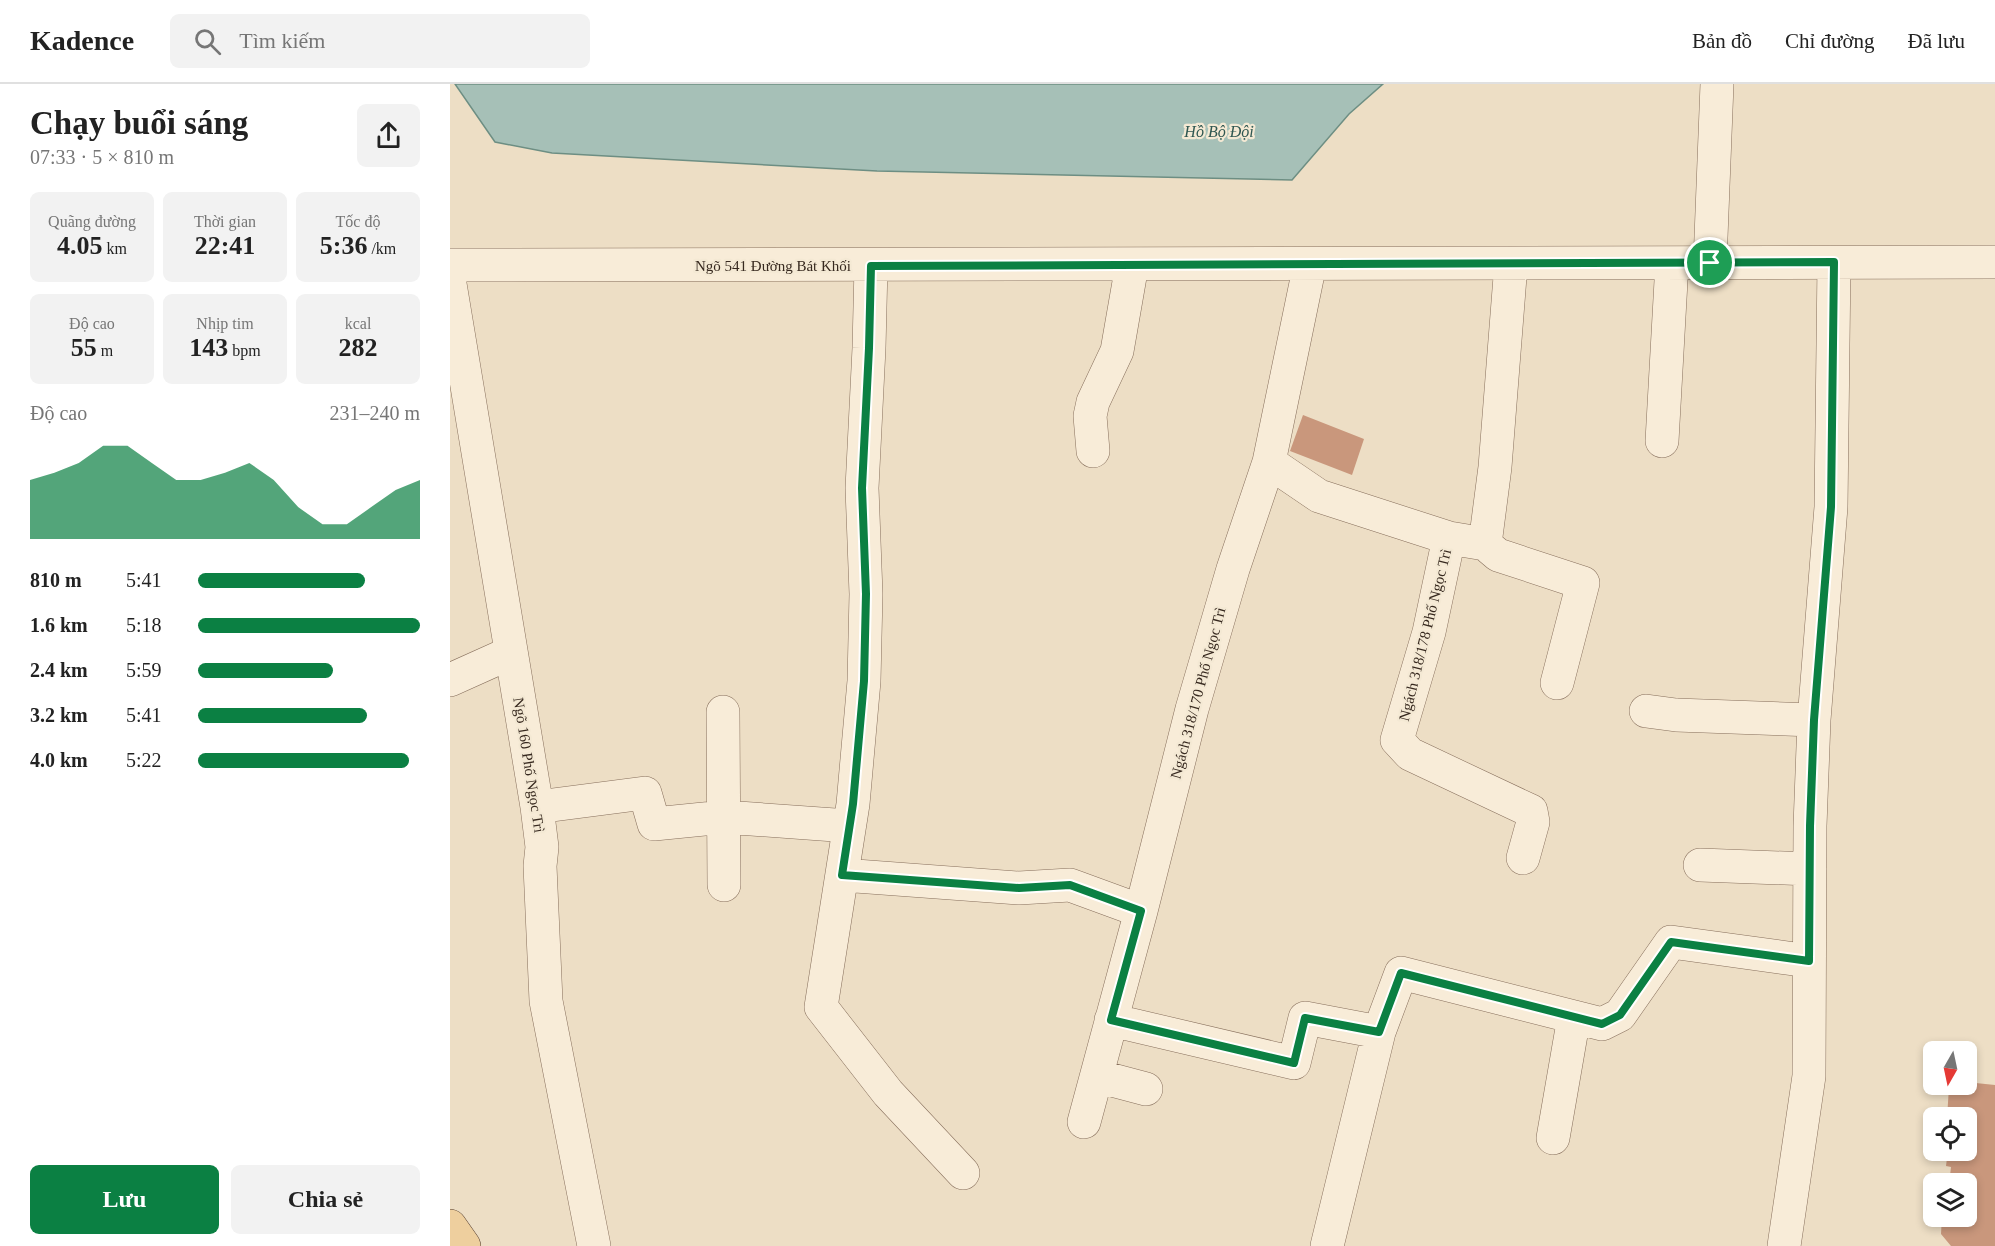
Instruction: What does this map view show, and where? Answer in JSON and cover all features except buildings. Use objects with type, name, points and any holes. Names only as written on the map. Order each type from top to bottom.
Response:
[{"type":"main road","points":[[450,1227],[464,1246]]},
{"type":"street","points":[[1710,263],[1717,84]]},
{"type":"street","points":[[1784,1246],[1809,1076],[1810,869],[1814,720],[1831,507],[1834,262]]},
{"type":"street","name":"Ngõ 541 Đường Bát Khối","points":[[450,266],[1995,262]]},
{"type":"street","points":[[1662,441],[1672,263]]},
{"type":"street","name":"Ngách 318/170 Phố Ngọc Trì","points":[[1084,1122],[1195,698],[1233,569],[1269,462],[1310,264]]},
{"type":"street","points":[[1511,264],[1495,466],[1485,544],[1498,555],[1583,583],[1557,683]]},
{"type":"street","points":[[1093,451],[1090,416],[1093,402],[1117,351],[1132,265]]},
{"type":"street","points":[[871,266],[862,488],[866,594],[864,681],[849,826],[820,1007],[888,1094],[963,1173]]},
{"type":"street","name":"Ngõ 160 Phố Ngọc Trì","points":[[450,284],[537,807],[542,847],[540,866],[546,1001],[594,1246]]},
{"type":"street","points":[[1269,462],[1319,496],[1449,538]]},
{"type":"street","name":"Ngách 318/178 Phố Ngọc Trì","points":[[1485,544],[1449,538],[1429,632],[1397,740],[1410,754],[1531,811],[1533,822],[1524,858]]},
{"type":"street","points":[[450,680],[510,653]]},
{"type":"street","points":[[723,711],[724,885]]},
{"type":"street","points":[[1646,711],[1676,715],[1814,720]]},
{"type":"street","points":[[537,807],[645,793],[654,824],[724,817],[849,826]]},
{"type":"street","points":[[1700,865],[1810,869]]},
{"type":"street","points":[[842,875],[1019,888],[1070,885],[1141,911]]},
{"type":"street","points":[[1327,1246],[1379,1032],[1401,973],[1602,1024],[1620,1015],[1671,942],[1809,961]]},
{"type":"street","points":[[1553,1138],[1574,1017]]},
{"type":"street","points":[[1111,1020],[1294,1063],[1305,1018],[1379,1032]]},
{"type":"street","points":[[1096,1076],[1146,1089]]},
{"type":"water","name":"Hồ Bộ Đội","points":[[455,84],[1383,84],[1349,114],[1292,180],[877,171],[552,153],[495,142]]},
{"type":"route","points":[[1834,262],[1831,507],[1814,720],[1810,826],[1809,961],[1671,942],[1620,1015],[1602,1024],[1401,973],[1379,1032],[1305,1018],[1294,1063],[1111,1020],[1141,911],[1070,885],[1019,888],[842,875],[853,804],[864,681],[866,594],[862,488],[871,266],[1710,263],[1834,262]]}]
